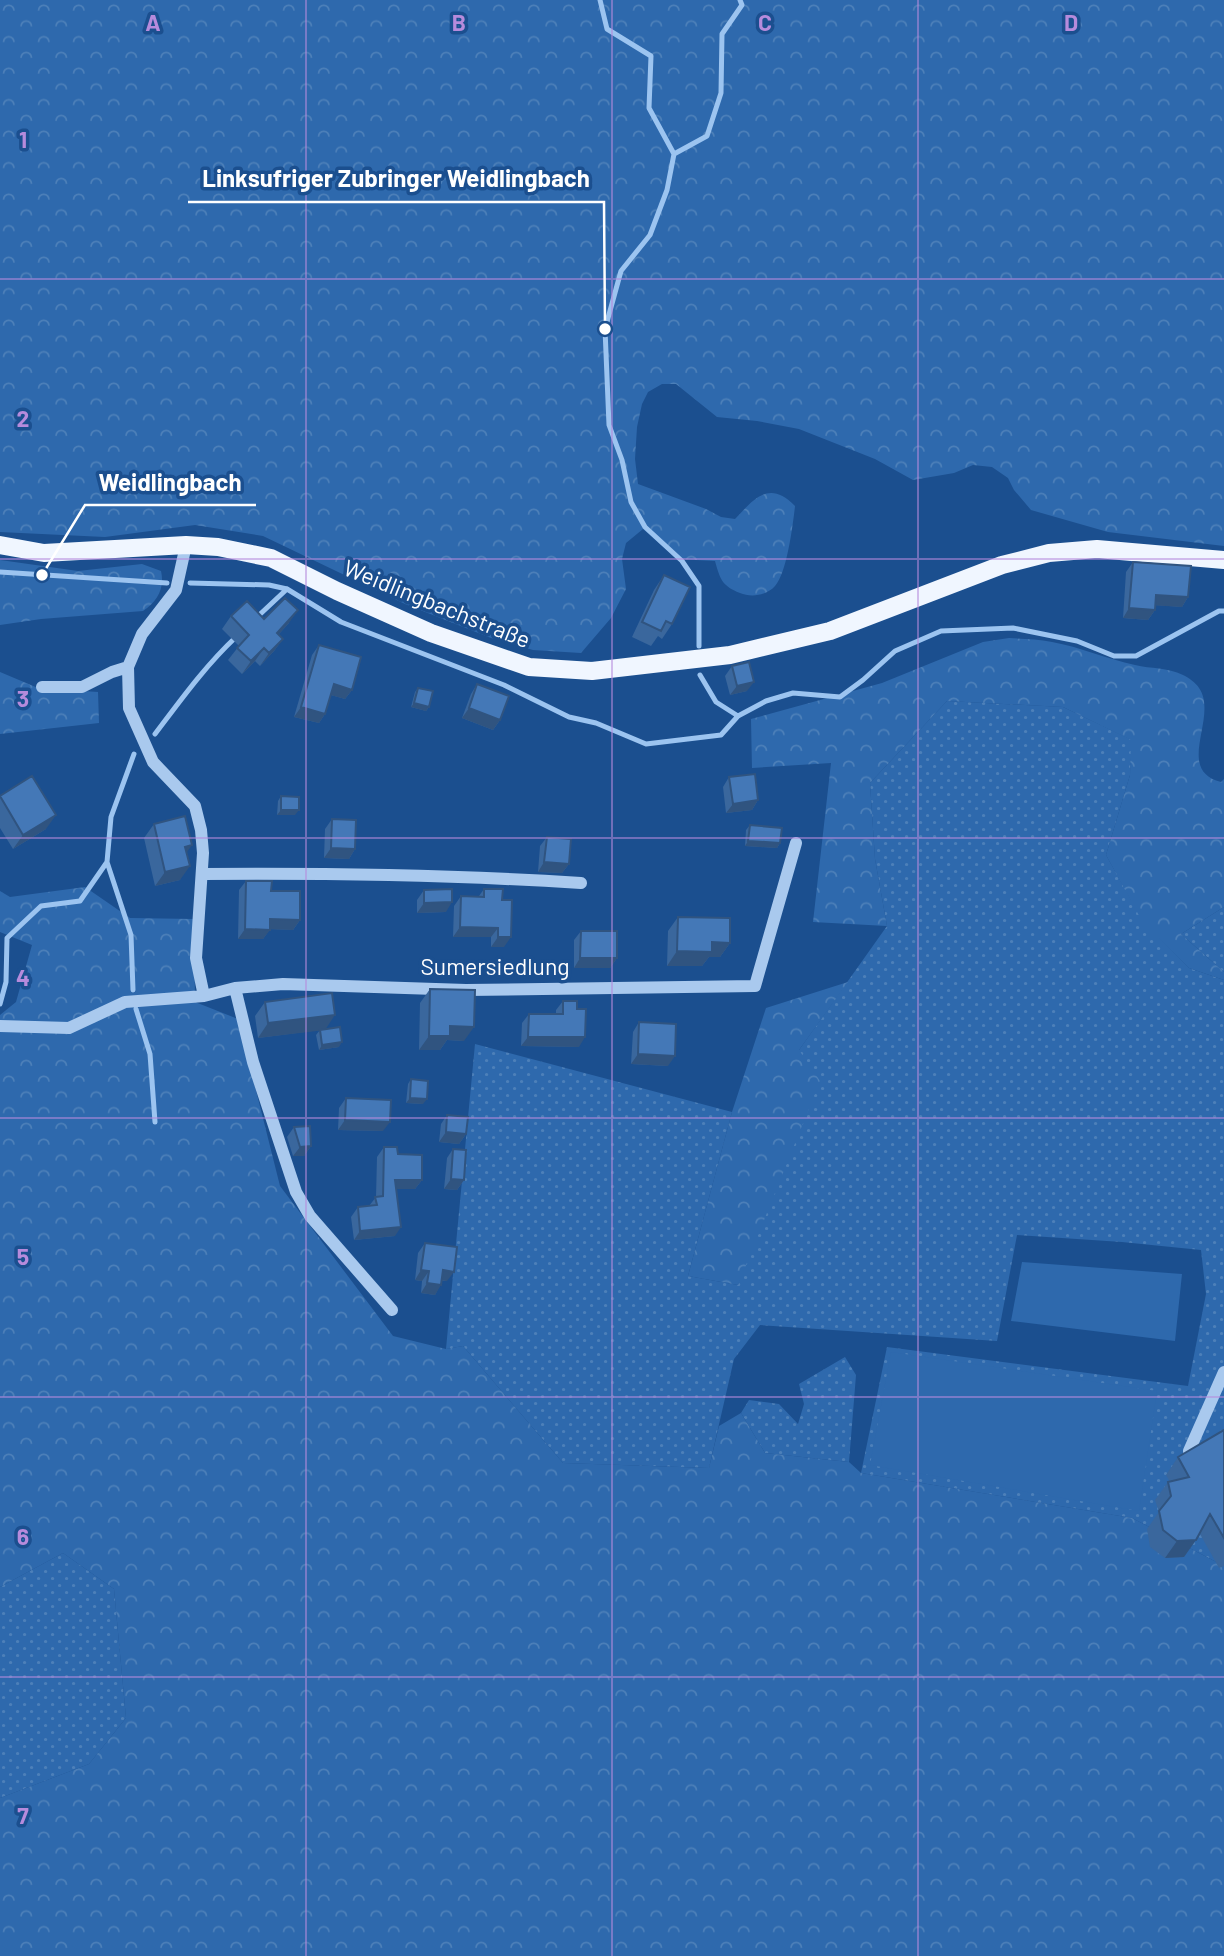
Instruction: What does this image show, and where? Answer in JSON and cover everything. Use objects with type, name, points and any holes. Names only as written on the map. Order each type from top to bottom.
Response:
[{"type":"main road","name":"Weidlingbachstraße","points":[[0,545],[44,553],[186,545],[218,547],[271,558],[431,633],[529,667],[592,671],[730,655],[830,631],[1002,565],[1049,553],[1097,549],[1224,560]]},
{"type":"street","points":[[186,545],[176,590],[142,634],[128,667],[129,708],[153,762],[195,806],[203,853],[196,958],[204,996]]},
{"type":"street","points":[[42,687],[82,687],[128,667]]},
{"type":"street","name":"Sumersiedlung","points":[[0,1026],[69,1028],[125,1002],[204,996],[235,988],[283,984],[466,990],[755,986],[796,843]]},
{"type":"street","points":[[202,874],[330,873],[582,883]]},
{"type":"street","points":[[235,988],[253,1062],[296,1192],[310,1216],[392,1310]]},
{"type":"street","points":[[1189,1451],[1224,1372]]},
{"type":"green space","points":[[0,0],[1224,0],[1224,546],[1108,532],[1031,510],[1014,490],[1008,478],[992,467],[973,465],[954,473],[913,480],[875,459],[799,429],[717,417],[676,384],[662,384],[648,392],[642,404],[635,459],[638,484],[721,517],[735,519],[762,495],[770,493],[786,498],[795,506],[783,571],[775,586],[768,592],[745,595],[725,585],[715,561],[677,559],[643,529],[626,543],[622,559],[626,589],[611,618],[581,653],[533,650],[491,638],[405,604],[263,536],[195,525],[105,537],[0,532]]},
{"type":"green space","points":[[0,560],[78,571],[142,564],[161,571],[162,583],[156,599],[143,611],[0,625]]},
{"type":"green space","points":[[1009,638],[1052,642],[1141,666],[1177,672],[1199,688],[1204,700],[1199,755],[1201,766],[1207,776],[1221,782],[1224,779],[1224,907],[1181,934],[1224,972],[1224,980],[1189,968],[1142,921],[1106,855],[1130,775],[1131,740],[1063,707],[947,701],[870,783],[875,859],[887,926],[813,922],[831,763],[752,768],[751,719],[882,683],[983,642]]},
{"type":"green space","points":[[0,672],[38,688],[98,692],[99,723],[0,734]]},
{"type":"green space","points":[[947,701],[1063,707],[1132,740],[1130,775],[1106,855],[1143,921],[1189,968],[1224,980],[1224,1566],[1132,1518],[861,1473],[887,1347],[1188,1386],[1206,1294],[1201,1250],[1017,1235],[997,1341],[760,1325],[734,1359],[709,1468],[563,1463],[463,1346],[446,1349],[475,1044],[732,1112],[688,1276],[738,1285],[799,1050],[887,926],[875,859],[870,783]]},
{"type":"green space","points":[[85,887],[130,918],[194,919],[195,1002],[238,1019],[280,1186],[393,1336],[446,1349],[463,1346],[563,1463],[709,1468],[719,1426],[741,1413],[765,1453],[849,1462],[861,1473],[1132,1518],[1224,1566],[1224,1956],[0,1956],[0,1798],[89,1764],[126,1718],[114,1589],[63,1553],[0,1587],[0,1015],[16,1002],[32,945],[0,932],[0,891],[10,897]]},
{"type":"green space","points":[[1224,907],[1224,972],[1181,934]]},
{"type":"green space","points":[[848,982],[799,1050],[820,1081],[738,1285],[688,1276],[732,1112],[766,1008]]},
{"type":"green space","points":[[1022,1262],[1182,1274],[1175,1341],[1011,1321]]},
{"type":"green space","points":[[891,1352],[1157,1391],[1139,1511],[870,1465]]},
{"type":"green space","points":[[845,1357],[856,1375],[849,1462],[765,1453],[741,1413],[749,1400],[779,1404],[798,1424],[804,1404],[799,1384]]},
{"type":"green space","points":[[63,1553],[114,1589],[126,1718],[89,1764],[0,1798],[0,1587]]},
{"type":"building","points":[[1133,562],[1191,566],[1188,597],[1156,595],[1155,610],[1129,608]]},
{"type":"building","points":[[664,575],[690,587],[672,624],[666,621],[661,631],[642,622]]},
{"type":"building","points":[[285,598],[298,610],[277,633],[283,639],[269,653],[264,648],[251,661],[237,648],[249,635],[231,616],[247,601],[264,619]]},
{"type":"building","points":[[319,645],[361,657],[352,690],[334,684],[325,714],[301,707]]},
{"type":"building","points":[[749,662],[754,682],[737,686],[732,666]]},
{"type":"building","points":[[477,684],[509,696],[500,720],[469,708]]},
{"type":"building","points":[[418,688],[433,691],[429,707],[414,703]]},
{"type":"building","points":[[755,774],[758,800],[733,804],[729,777]]},
{"type":"building","points":[[32,776],[56,815],[23,835],[0,796]]},
{"type":"building","points":[[281,796],[299,797],[299,810],[281,810]]},
{"type":"building","points":[[185,816],[192,845],[185,847],[190,866],[165,872],[154,824]]},
{"type":"building","points":[[332,819],[356,820],[355,849],[331,848]]},
{"type":"building","points":[[750,825],[782,828],[780,843],[748,841]]},
{"type":"building","points":[[547,837],[571,839],[569,864],[544,862]]},
{"type":"building","points":[[246,881],[272,881],[271,891],[300,891],[300,920],[270,919],[270,930],[245,929]]},
{"type":"building","points":[[452,889],[452,902],[424,903],[424,890]]},
{"type":"building","points":[[484,889],[503,889],[502,900],[512,900],[511,937],[498,937],[498,928],[460,927],[461,896],[484,897]]},
{"type":"building","points":[[678,917],[730,918],[730,943],[712,942],[712,952],[677,951]]},
{"type":"building","points":[[581,931],[617,931],[617,958],[580,958]]},
{"type":"building","points":[[430,989],[475,990],[474,1027],[450,1026],[450,1036],[429,1036]]},
{"type":"building","points":[[332,993],[335,1015],[268,1023],[265,1002]]},
{"type":"building","points":[[563,1001],[577,1001],[577,1009],[586,1009],[585,1037],[528,1037],[529,1014],[563,1014]]},
{"type":"building","points":[[639,1022],[676,1024],[675,1056],[638,1054]]},
{"type":"building","points":[[340,1027],[342,1042],[322,1045],[320,1030]]},
{"type":"building","points":[[411,1079],[428,1081],[427,1099],[410,1098]]},
{"type":"building","points":[[346,1098],[391,1100],[390,1122],[345,1120]]},
{"type":"building","points":[[447,1115],[468,1117],[466,1134],[446,1132]]},
{"type":"building","points":[[310,1126],[311,1146],[300,1147],[294,1127]]},
{"type":"building","points":[[384,1147],[397,1147],[398,1154],[422,1155],[422,1180],[395,1180],[401,1227],[360,1231],[358,1207],[377,1205],[375,1197],[383,1196]]},
{"type":"building","points":[[453,1149],[466,1150],[464,1180],[451,1179]]},
{"type":"building","points":[[425,1243],[457,1247],[454,1272],[443,1270],[441,1285],[427,1283],[429,1271],[421,1270]]},
{"type":"building","points":[[1224,1430],[1224,1538],[1210,1514],[1196,1540],[1177,1541],[1163,1530],[1159,1511],[1171,1496],[1168,1482],[1189,1477],[1178,1457]]},
{"type":"waterway","points":[[600,0],[607,29],[651,56],[649,108],[674,154]]},
{"type":"waterway","points":[[699,646],[699,586],[682,561],[645,527],[631,502],[622,460],[609,425],[605,329],[621,271],[650,235],[667,190],[674,154],[707,136],[721,93],[722,34],[742,5],[740,0]]},
{"type":"waterway","points":[[0,572],[167,583]]},
{"type":"waterway","points":[[190,583],[269,585],[287,589],[341,622],[504,685],[569,717],[596,723],[646,744],[721,735],[738,716],[766,701],[793,693],[840,697],[895,651],[941,631],[1013,628],[1077,641],[1114,656],[1136,656],[1219,611],[1224,611]]},
{"type":"waterway","points":[[256,618],[287,589]]},
{"type":"waterway","points":[[155,734],[203,672],[236,637]]},
{"type":"waterway","points":[[700,675],[716,702],[738,716]]},
{"type":"waterway","points":[[0,1004],[6,982],[7,938],[41,906],[80,901],[107,862],[111,817],[134,754]]},
{"type":"waterway","points":[[107,862],[131,935],[133,990]]},
{"type":"waterway","points":[[136,1009],[150,1054],[155,1122]]},
{"type":"place","name":"Linksufriger Zubringer Weidlingbach","points":[[605,329]]},
{"type":"place","name":"Weidlingbach","points":[[42,575]]}]
